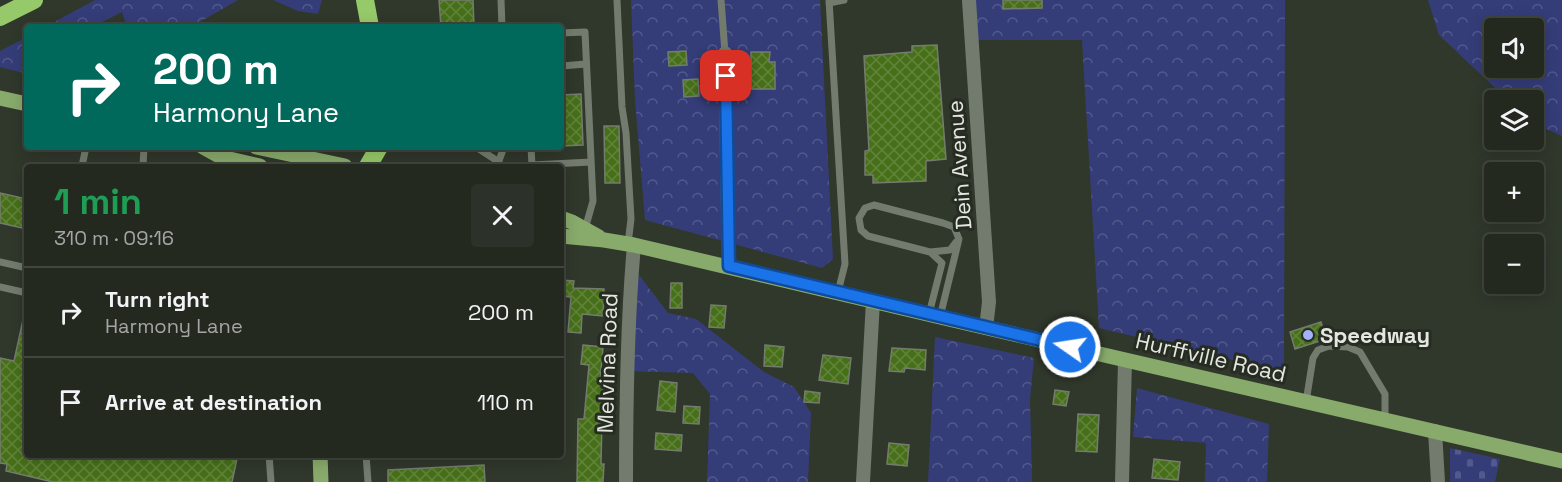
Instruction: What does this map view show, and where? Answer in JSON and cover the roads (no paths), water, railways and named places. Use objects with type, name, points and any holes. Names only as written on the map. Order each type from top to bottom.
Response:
[{"type":"highway","points":[[0,17],[34,0]]},
{"type":"highway","points":[[365,0],[369,24]]},
{"type":"highway","points":[[369,164],[377,150]]},
{"type":"main road","points":[[0,98],[24,103]]},
{"type":"main road","points":[[207,150],[221,162],[241,164]]},
{"type":"main road","points":[[295,151],[338,164]]},
{"type":"main road","name":"Hurffville Road","points":[[564,219],[604,240]]},
{"type":"main road","name":"Hurffville Road","points":[[564,236],[631,244],[729,266],[1562,461]]},
{"type":"main road","points":[[320,458],[321,482]]},
{"type":"street","name":"Dein Avenue","points":[[969,0],[989,302],[986,327]]},
{"type":"street","points":[[725,52],[729,266]]},
{"type":"street","name":"Melvina Road","points":[[626,482],[631,244]]},
{"type":"street","points":[[863,482],[873,301]]},
{"type":"street","points":[[1122,482],[1125,360]]},
{"type":"street","points":[[1435,431],[1438,482]]},
{"type":"lane","points":[[501,0],[502,24]]},
{"type":"lane","points":[[617,0],[621,107],[626,133],[631,244]]},
{"type":"lane","points":[[721,0],[725,52]]},
{"type":"lane","points":[[837,292],[844,264],[829,2],[844,0]]},
{"type":"lane","points":[[564,33],[585,32],[593,201],[585,229]]},
{"type":"lane","points":[[564,66],[586,64]]},
{"type":"lane","points":[[480,150],[498,164]]},
{"type":"lane","points":[[562,164],[591,162]]},
{"type":"lane","points":[[935,316],[959,239],[954,227],[874,206],[865,208],[858,218],[861,230],[868,236],[930,252],[950,250],[959,239]]},
{"type":"lane","points":[[930,252],[942,263],[935,316]]},
{"type":"lane","points":[[0,262],[24,267]]},
{"type":"lane","points":[[0,287],[24,292]]},
{"type":"lane","points":[[1306,402],[1313,358],[1318,350],[1329,346],[1348,347],[1360,352],[1385,394],[1385,419]]},
{"type":"lane","points":[[269,458],[271,482]]},
{"type":"lane","points":[[366,458],[368,482]]},
{"type":"place","name":"Speedway","points":[[1308,335]]}]
